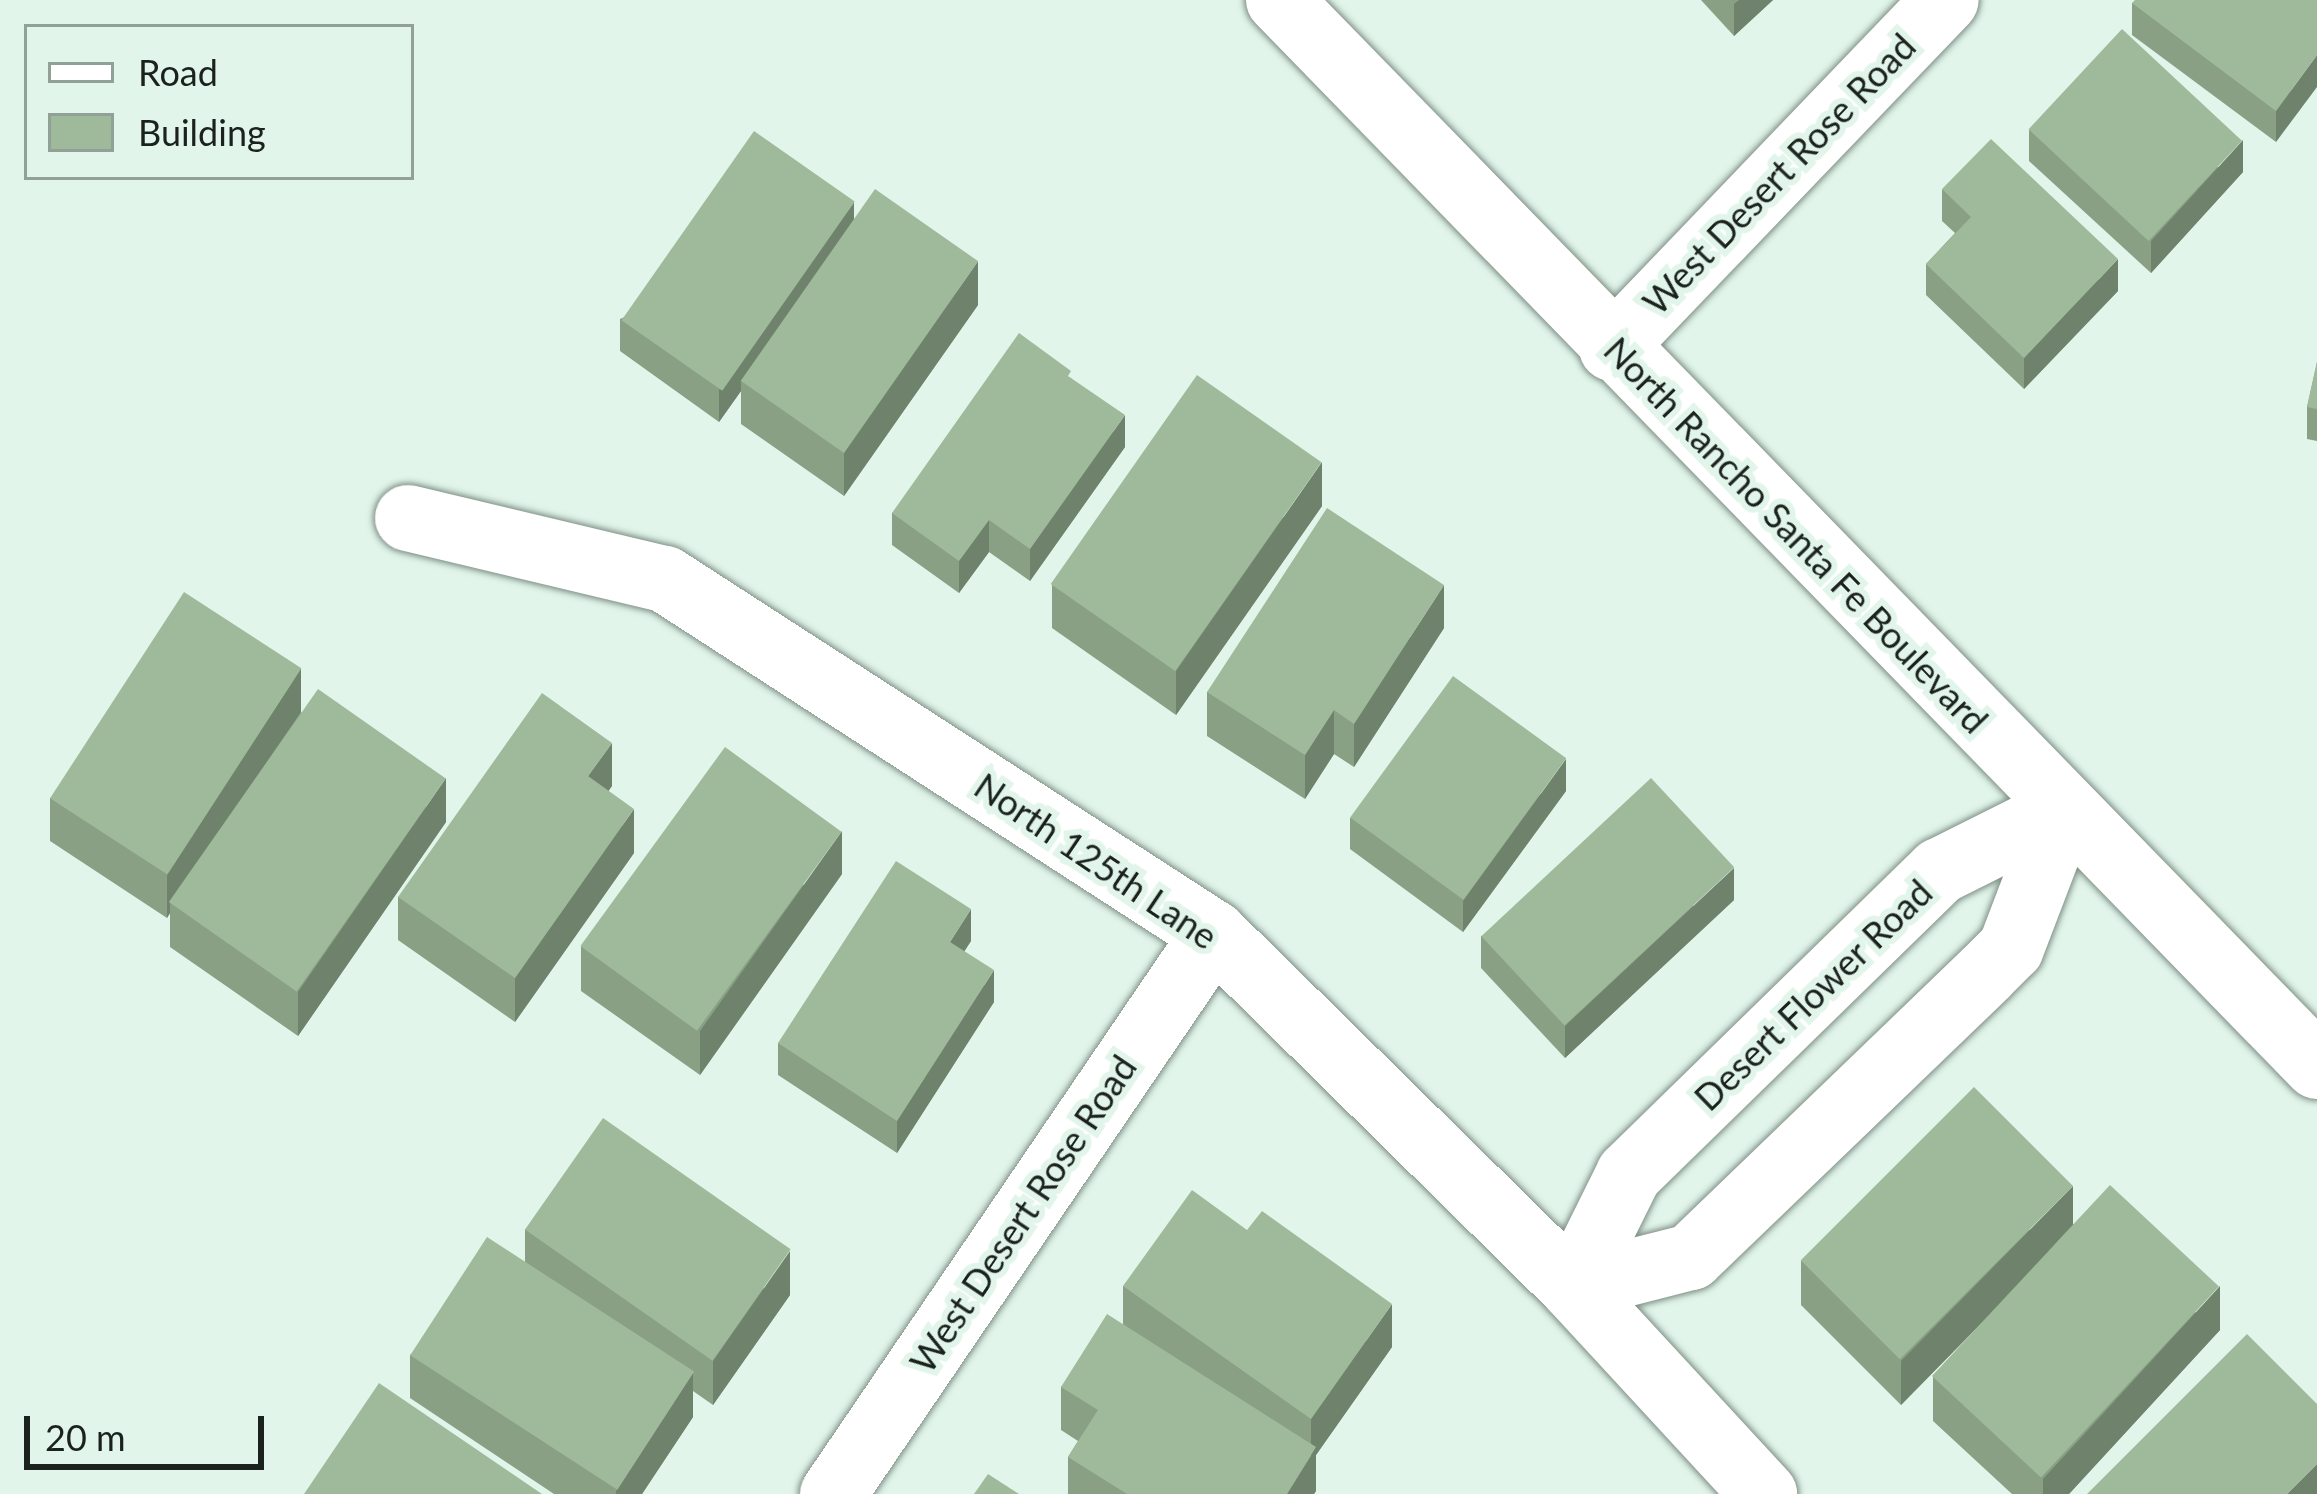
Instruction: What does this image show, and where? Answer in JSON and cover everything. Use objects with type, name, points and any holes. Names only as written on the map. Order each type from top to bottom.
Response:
[{"type":"street","name":"North Rancho Santa Fe Boulevard","points":[[1279,0],[1612,348],[2317,1066]]},
{"type":"street","name":"West Desert Rose Road","points":[[1612,348],[1946,0]]},
{"type":"street","name":"North 125th Lane","points":[[408,518],[664,579],[1214,934],[1573,1287],[1764,1494]]},
{"type":"street","points":[[1573,1287],[1691,1257],[1985,974],[2011,947],[2064,809]]},
{"type":"street","name":"Desert Flower Road","points":[[1573,1287],[1629,1174],[1940,871],[2064,809]]},
{"type":"street","name":"West Desert Rose Road","points":[[833,1494],[1214,934]]},
{"type":"building","points":[[2317,0],[2317,55],[2276,111],[2132,3]]},
{"type":"building","points":[[2122,29],[2242,141],[2149,241],[2029,129]]},
{"type":"building","points":[[754,131],[855,202],[722,391],[622,320]]},
{"type":"building","points":[[1991,139],[2118,259],[2024,358],[1926,264],[1971,217],[1942,189]]},
{"type":"building","points":[[875,189],[978,261],[844,453],[741,381]]},
{"type":"building","points":[[1019,333],[1071,371],[1068,376],[1125,415],[1030,549],[989,520],[959,561],[892,513]]},
{"type":"building","points":[[2317,362],[2317,409],[2307,407]]},
{"type":"building","points":[[1197,375],[1322,462],[1175,671],[1051,584]]},
{"type":"building","points":[[1327,508],[1444,585],[1354,724],[1334,710],[1305,755],[1207,692]]},
{"type":"building","points":[[184,592],[301,668],[167,875],[50,798]]},
{"type":"building","points":[[1453,676],[1566,758],[1463,900],[1350,818]]},
{"type":"building","points":[[318,689],[446,778],[297,991],[169,902]]},
{"type":"building","points":[[542,693],[612,743],[588,776],[634,809],[515,978],[398,897]]},
{"type":"building","points":[[725,747],[841,832],[697,1031],[580,946]]},
{"type":"building","points":[[1651,778],[1734,867],[1565,1025],[1481,936]]},
{"type":"building","points":[[896,861],[971,909],[950,942],[994,970],[897,1121],[778,1043]]},
{"type":"building","points":[[1974,1087],[2073,1186],[1900,1359],[1801,1260]]},
{"type":"building","points":[[603,1118],[791,1249],[713,1361],[525,1229]]},
{"type":"building","points":[[2110,1185],[2219,1287],[2041,1478],[1932,1376]]},
{"type":"building","points":[[1192,1190],[1247,1230],[1262,1211],[1392,1304],[1311,1419],[1123,1286]]},
{"type":"building","points":[[487,1237],[694,1372],[617,1490],[410,1355]]},
{"type":"building","points":[[1107,1314],[1316,1447],[1287,1494],[1127,1494],[1068,1457],[1098,1410],[1061,1387]]},
{"type":"building","points":[[2247,1334],[2317,1404],[2317,1464],[2287,1494],[2087,1494]]},
{"type":"building","points":[[379,1383],[542,1494],[304,1494]]},
{"type":"building","points":[[988,1474],[1019,1494],[974,1494]]}]
